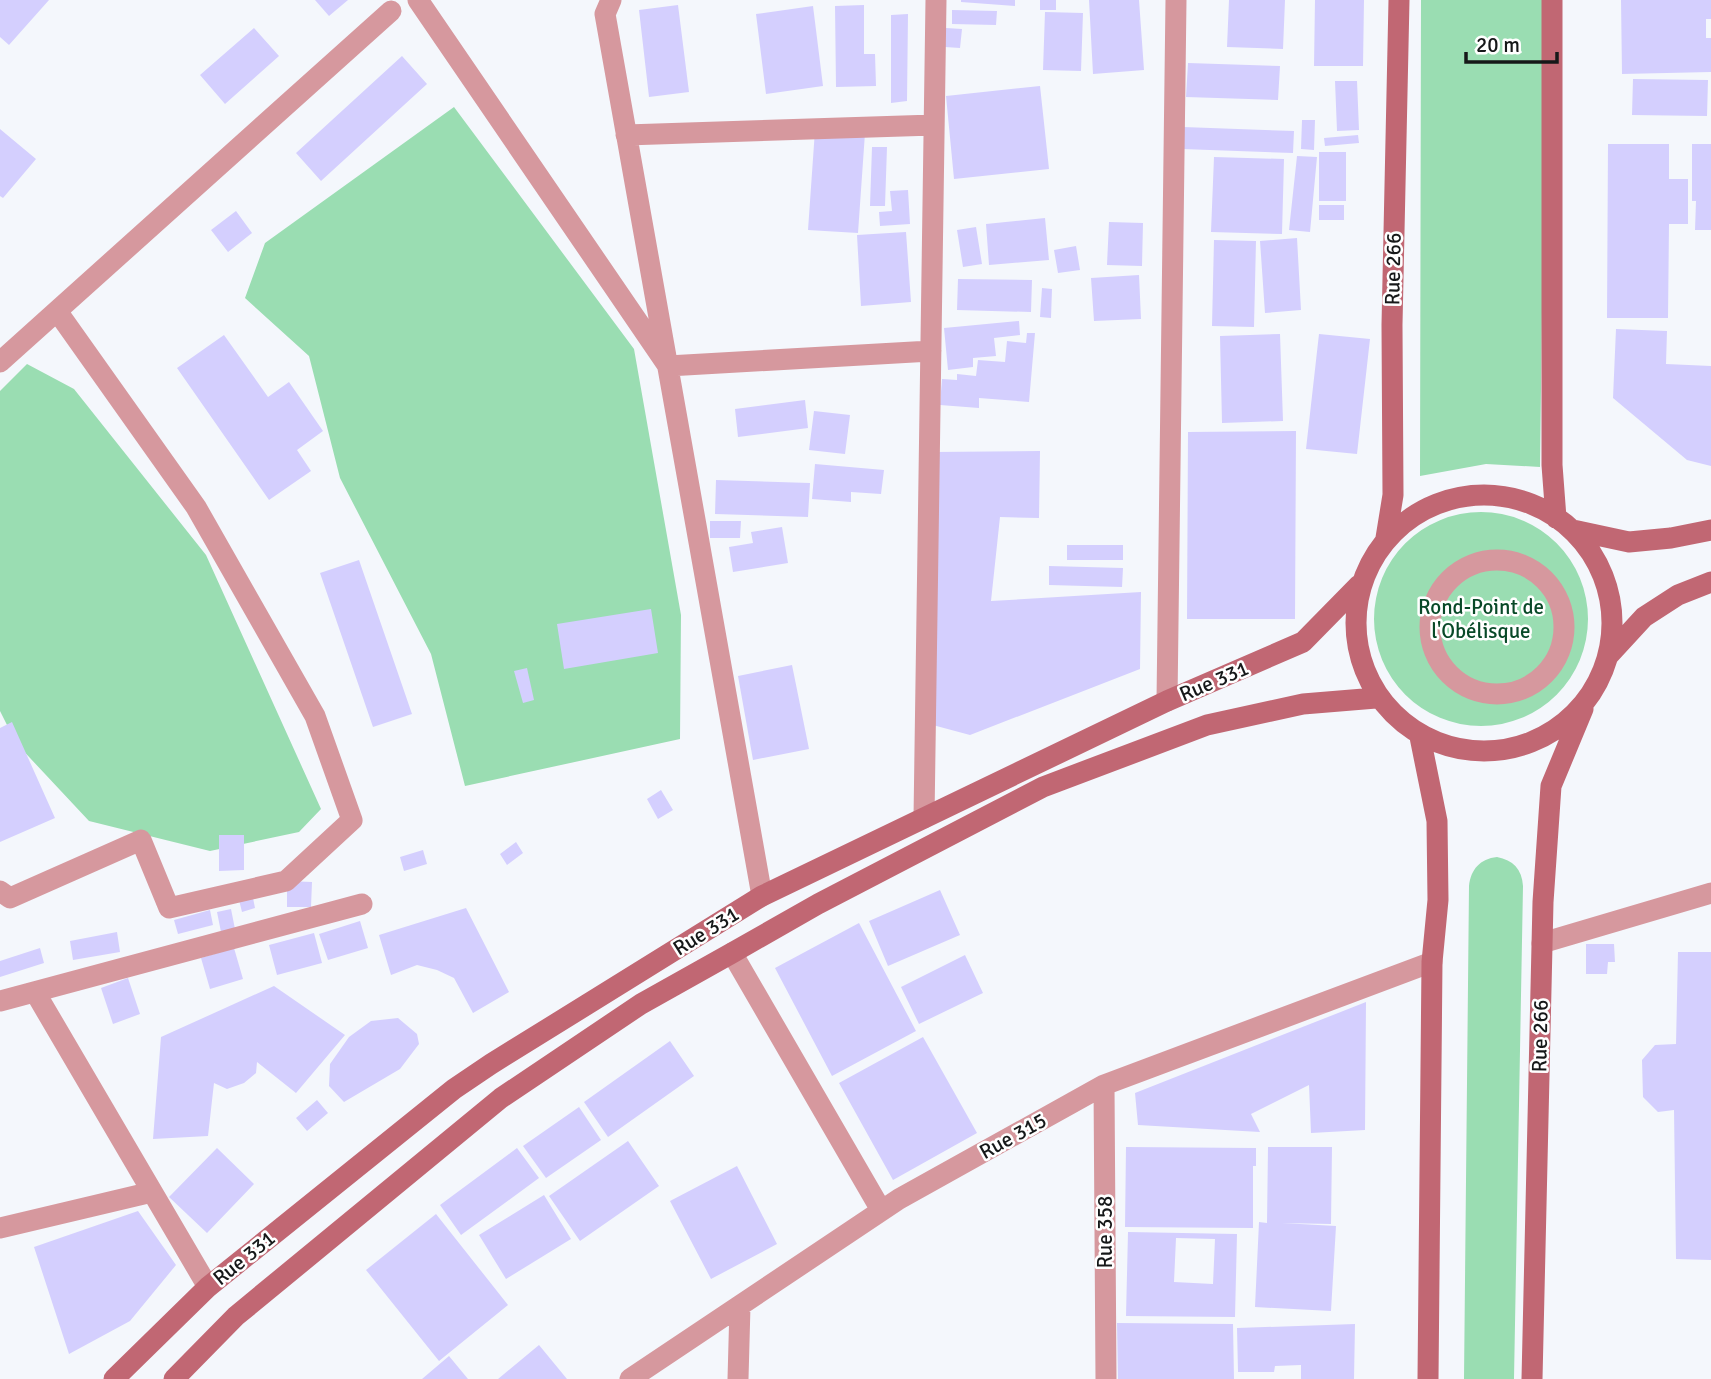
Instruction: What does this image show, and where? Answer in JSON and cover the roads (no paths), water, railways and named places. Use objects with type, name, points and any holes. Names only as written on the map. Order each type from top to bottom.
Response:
[{"type":"street","points":[[418,0],[668,366]]},
{"type":"street","points":[[611,0],[605,14],[762,896]]},
{"type":"street","points":[[924,818],[936,0]]},
{"type":"street","points":[[1167,701],[1176,0]]},
{"type":"street","name":"Rue 266","points":[[1385,538],[1393,495],[1392,325],[1399,0]]},
{"type":"street","points":[[1552,0],[1552,465],[1564,524]]},
{"type":"street","points":[[0,362],[391,11]]},
{"type":"street","points":[[626,135],[934,125]]},
{"type":"street","points":[[0,891],[10,898],[141,840],[169,908],[285,881],[352,820],[315,716],[196,507],[58,311]]},
{"type":"street","points":[[668,366],[931,351]]},
{"type":"street","points":[[1609,655],[1613,621],[1609,589],[1597,558],[1564,524],[1532,502],[1480,492],[1428,506],[1385,538],[1359,585],[1355,643],[1376,698],[1420,737],[1464,751],[1510,750],[1553,732],[1587,701],[1609,655],[1644,617],[1678,595],[1711,582]]},
{"type":"street","points":[[1564,524],[1629,542],[1671,538],[1711,530]]},
{"type":"street","points":[[1486,560],[1507,560],[1528,566],[1545,579],[1557,596],[1564,615],[1564,637],[1557,657],[1545,674],[1526,688],[1503,694],[1480,692],[1459,682],[1442,666],[1432,645],[1430,622],[1436,599],[1449,580],[1466,567],[1486,560]]},
{"type":"street","name":"Rue 331","points":[[114,1379],[208,1287],[454,1089],[762,896],[1167,701],[1303,642],[1359,585]]},
{"type":"street","name":"Rue 331","points":[[174,1379],[236,1316],[501,1098],[641,1004],[830,898],[1043,787],[1207,725],[1303,704],[1376,698]]},
{"type":"street","name":"Rue 266","points":[[1532,1379],[1542,943],[1551,786],[1587,701]]},
{"type":"street","points":[[1420,737],[1437,821],[1438,900],[1432,962],[1427,1379]]},
{"type":"street","points":[[1542,943],[1711,893]]},
{"type":"street","points":[[0,1001],[362,904]]},
{"type":"street","points":[[732,953],[881,1210]]},
{"type":"street","name":"Rue 315","points":[[630,1379],[881,1210],[1104,1085],[1432,962]]},
{"type":"street","points":[[34,992],[208,1287]]},
{"type":"street","name":"Rue 358","points":[[1104,1085],[1106,1379]]},
{"type":"street","points":[[0,1228],[152,1192]]},
{"type":"street","points":[[738,1379],[740,1306]]},
{"type":"park label","name":"Rond-Point de l'Obélisque","points":[[1481,619]]}]
